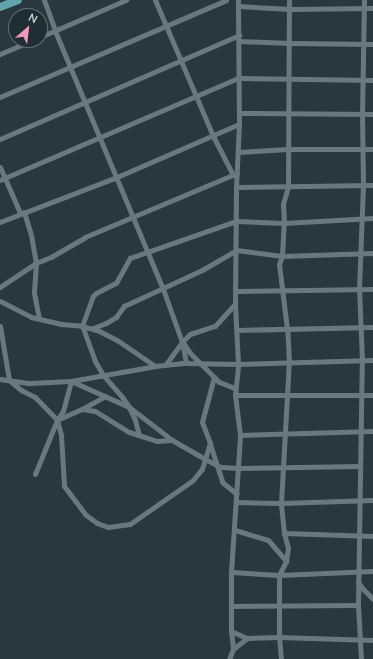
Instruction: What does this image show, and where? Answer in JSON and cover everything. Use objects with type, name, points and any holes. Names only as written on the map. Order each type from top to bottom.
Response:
[{"type":"main road","points":[[0,7],[16,0]]},
{"type":"street","points":[[44,0],[55,31],[163,289],[182,342],[186,363]]},
{"type":"street","points":[[48,34],[126,0]]},
{"type":"street","points":[[154,0],[213,136],[235,174]]},
{"type":"street","points":[[0,97],[226,0]]},
{"type":"street","points":[[228,658],[232,649],[231,572],[235,530],[240,435],[235,395],[238,364],[235,304],[235,174],[238,152],[239,124],[238,0]]},
{"type":"street","points":[[281,659],[278,637],[279,574],[286,561],[288,548],[284,533],[281,503],[282,467],[288,396],[288,362],[287,328],[279,264],[282,256],[284,223],[283,204],[288,186],[290,79],[289,0]]},
{"type":"street","points":[[361,659],[358,605],[358,500],[362,395],[362,360],[359,328],[359,253],[362,218],[364,149],[362,114],[364,0]]},
{"type":"street","points":[[238,6],[290,9],[373,8]]},
{"type":"street","points":[[0,139],[181,61],[239,38],[290,43],[373,44]]},
{"type":"street","points":[[0,54],[14,48]]},
{"type":"street","points":[[2,179],[238,78],[373,80]]},
{"type":"street","points":[[239,113],[289,115],[373,114]]},
{"type":"street","points":[[0,222],[22,212],[117,178],[239,124]]},
{"type":"street","points":[[238,152],[288,149],[373,149]]},
{"type":"street","points":[[0,167],[2,179],[22,212],[32,235],[36,263],[34,293],[39,318]]},
{"type":"street","points":[[0,287],[36,263],[51,257],[85,237],[235,174]]},
{"type":"street","points":[[236,187],[373,186]]},
{"type":"street","points":[[359,466],[238,468],[217,466],[172,440],[129,407],[102,375],[82,326],[96,293],[116,283],[130,258],[236,221],[284,223],[373,218]]},
{"type":"street","points":[[92,329],[116,317],[124,306],[202,270],[236,250],[282,256],[373,253]]},
{"type":"street","points":[[235,291],[373,289]]},
{"type":"street","points":[[0,302],[31,317],[92,329],[117,340],[155,366],[186,363],[238,364],[373,360]]},
{"type":"street","points":[[0,378],[30,383],[71,381],[168,364],[182,342],[190,334],[215,326],[235,304]]},
{"type":"street","points":[[0,326],[9,380],[21,390],[35,397],[57,420],[61,435],[64,486],[86,515],[97,523],[108,527],[130,524],[193,480],[202,469],[210,443]]},
{"type":"street","points":[[237,330],[373,327]]},
{"type":"street","points":[[182,342],[190,353],[202,363],[219,382],[235,388]]},
{"type":"street","points":[[214,377],[202,422],[222,482],[237,494]]},
{"type":"street","points":[[71,381],[129,407],[139,435]]},
{"type":"street","points":[[36,474],[57,420],[64,411],[71,381]]},
{"type":"street","points":[[235,395],[373,395]]},
{"type":"street","points":[[57,420],[82,409],[105,396]]},
{"type":"street","points":[[82,409],[95,411],[129,432],[157,441],[172,440]]},
{"type":"street","points":[[240,435],[373,431]]},
{"type":"street","points":[[236,502],[281,503],[373,500]]},
{"type":"street","points":[[235,530],[268,540],[286,561]]},
{"type":"street","points":[[284,533],[373,536]]},
{"type":"street","points":[[231,572],[279,574],[373,571]]},
{"type":"street","points":[[358,581],[363,589],[373,599]]},
{"type":"street","points":[[231,606],[279,604],[358,605]]},
{"type":"street","points":[[231,631],[247,638],[278,637],[373,640]]},
{"type":"street","points":[[232,649],[247,638]]}]
